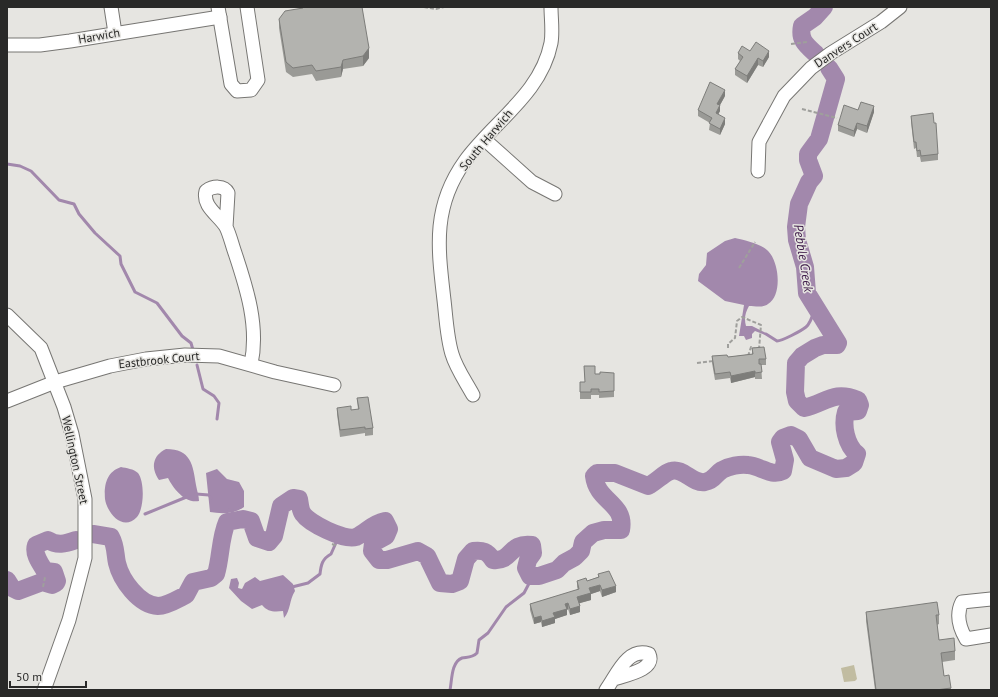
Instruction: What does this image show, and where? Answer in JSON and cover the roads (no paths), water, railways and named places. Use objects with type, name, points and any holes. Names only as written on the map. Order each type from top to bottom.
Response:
[{"type":"street","points":[[111,7],[115,33]]},
{"type":"street","points":[[219,12],[230,84],[237,91],[251,90],[258,80],[247,7]]},
{"type":"street","name":"South Harwich","points":[[473,395],[452,354],[445,309],[438,238],[446,197],[452,181],[465,161],[537,79],[545,62],[551,42],[551,7]]},
{"type":"street","name":"Danvers Court","points":[[758,171],[759,142],[784,96],[811,68],[900,7]]},
{"type":"street","name":"Harwich","points":[[7,44],[40,45],[191,22],[219,12]]},
{"type":"street","points":[[484,139],[532,182],[555,194]]},
{"type":"street","points":[[226,227],[245,287],[253,322],[254,352],[251,364]]},
{"type":"street","name":"Wellington Street","points":[[7,315],[42,348],[72,434],[85,499],[85,558],[69,620],[44,690]]},
{"type":"street","name":"Eastbrook Court","points":[[7,401],[55,382],[110,366],[146,359],[185,355],[219,356],[290,376],[334,385]]},
{"type":"street","points":[[991,599],[962,602],[958,610],[961,630],[966,639],[991,635]]},
{"type":"street","points":[[606,690],[614,679]]},
{"type":"waterway","name":"Pebble Creek","points":[[816,54],[802,39],[801,31],[802,26],[815,17],[824,7]]},
{"type":"waterway","name":"Pebble Creek","points":[[93,534],[111,537],[115,547],[117,563],[122,577],[132,590],[144,601],[151,605],[158,606],[169,604],[186,595],[193,582],[211,578],[216,574],[223,534],[227,522],[243,519],[251,521],[257,538],[269,542],[274,536],[281,506],[293,498],[299,499],[301,511],[312,522],[336,534],[351,538],[356,537],[376,524],[385,521],[389,529],[386,536],[373,543],[372,551],[379,560],[387,560],[418,551],[427,556],[440,583],[452,584],[460,581],[466,559],[473,551],[484,552],[493,560],[499,560],[504,558],[514,549],[524,545],[532,545],[533,553],[528,560],[526,568],[530,576],[539,576],[557,570],[564,563],[575,557],[581,551],[583,542],[593,533],[604,530],[621,530],[619,514],[600,492],[596,485],[594,476],[597,473],[615,473],[648,486],[668,472],[675,470],[680,471],[700,482],[713,479],[722,470],[738,465],[753,466],[770,472],[779,473],[783,471],[785,460],[780,442],[783,438],[791,435],[799,439],[810,458],[836,469],[846,468],[854,463],[857,454],[850,445],[844,423],[846,412],[858,411],[860,405],[858,400],[842,396],[830,398],[804,408],[797,401],[795,392],[796,363],[802,356],[823,345],[837,345],[838,343],[807,293],[805,267],[797,240],[796,227],[799,204],[809,182],[814,176],[808,160],[808,154],[819,139],[836,79],[829,68]]},
{"type":"waterway","points":[[7,164],[20,166],[31,171],[59,200],[74,204],[79,214],[95,233],[120,256],[121,264],[135,292],[157,303],[182,336],[191,343],[193,350]]},
{"type":"waterway","points":[[766,334],[777,341],[804,329],[812,318],[815,308]]},
{"type":"waterway","points":[[197,365],[203,389],[214,396],[219,403],[217,419]]},
{"type":"waterway","points":[[196,494],[209,495],[211,498]]},
{"type":"waterway","points":[[145,514],[189,496]]},
{"type":"waterway","points":[[229,510],[232,511],[235,519]]},
{"type":"waterway","points":[[292,587],[308,583],[320,574],[322,562],[331,554],[339,536]]},
{"type":"waterway","name":"Pebble Creek","points":[[7,580],[12,588],[18,591],[42,582],[52,585],[56,583],[57,581],[54,572],[45,571],[39,562],[35,552],[36,545],[48,540],[61,544],[76,540]]},
{"type":"waterway","points":[[450,690],[454,668],[458,660],[472,657],[477,653],[479,640],[488,633],[506,607],[524,593],[533,576]]}]
